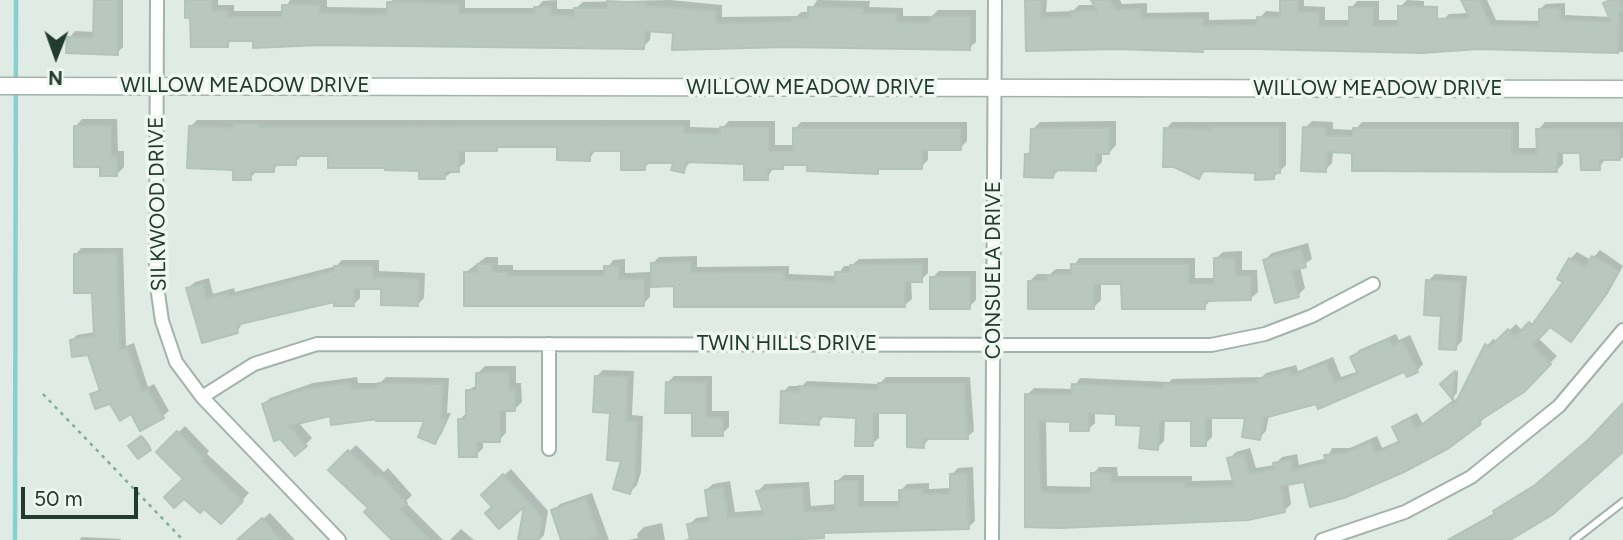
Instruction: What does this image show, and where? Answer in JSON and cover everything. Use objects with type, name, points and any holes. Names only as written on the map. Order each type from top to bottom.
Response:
[{"type":"street","name":"SILKWOOD DRIVE","points":[[157,0],[156,279],[162,321],[176,362],[202,397],[339,540]]},
{"type":"street","name":"CONSUELA DRIVE","points":[[992,540],[995,0]]},
{"type":"street","name":"WILLOW MEADOW DRIVE","points":[[0,86],[1623,89]]},
{"type":"street","name":"TWIN HILLS DRIVE","points":[[202,397],[254,364],[317,344],[1211,345],[1265,334],[1312,316],[1373,284]]},
{"type":"street","points":[[1322,540],[1405,512],[1471,477],[1559,406],[1623,330]]},
{"type":"street","points":[[549,449],[550,344]]},
{"type":"lane","points":[[1574,540],[1623,502]]},
{"type":"path","points":[[43,394],[183,540]]},
{"type":"building","points":[[94,0],[118,0],[118,55],[66,53],[67,37],[93,38]]},
{"type":"building","points":[[185,0],[212,0],[212,11],[228,11],[228,17],[282,17],[282,5],[320,5],[320,13],[387,14],[387,2],[459,4],[459,14],[535,14],[534,7],[551,7],[551,15],[574,16],[574,8],[607,8],[607,1],[716,11],[716,23],[792,22],[792,18],[808,19],[808,7],[863,8],[863,14],[897,14],[896,22],[930,23],[930,17],[970,16],[970,50],[786,47],[672,50],[673,33],[645,31],[644,49],[320,45],[253,48],[253,41],[228,41],[228,47],[191,47],[190,18],[185,18]]},
{"type":"building","points":[[1025,0],[1042,0],[1041,18],[1071,17],[1071,11],[1097,11],[1091,0],[1110,0],[1116,10],[1141,9],[1142,18],[1203,18],[1203,26],[1257,25],[1257,17],[1280,18],[1280,0],[1298,0],[1298,12],[1319,12],[1319,26],[1349,26],[1349,7],[1373,7],[1373,26],[1398,26],[1398,6],[1437,7],[1437,19],[1470,18],[1461,0],[1479,0],[1491,25],[1539,26],[1539,9],[1560,8],[1560,20],[1611,22],[1603,3],[1610,0],[1618,0],[1623,11],[1619,12],[1618,53],[1479,49],[1422,53],[1256,49],[1203,49],[1203,52],[1117,49],[1026,51]]},
{"type":"building","points":[[233,124],[259,124],[259,127],[684,126],[684,133],[720,134],[720,127],[769,127],[769,151],[793,151],[793,128],[961,128],[961,150],[922,150],[922,169],[878,169],[878,174],[807,171],[807,165],[783,165],[783,169],[768,169],[768,180],[744,180],[744,164],[686,162],[684,173],[671,170],[673,163],[645,163],[645,170],[621,170],[621,151],[590,151],[590,161],[557,160],[557,147],[497,147],[497,151],[459,151],[459,172],[445,172],[445,179],[419,179],[419,171],[328,168],[328,156],[296,156],[296,165],[274,165],[274,172],[251,172],[251,180],[233,180],[233,170],[187,168],[189,126],[233,128]]},
{"type":"building","points":[[74,126],[111,126],[111,157],[117,157],[117,176],[100,176],[100,167],[74,167]]},
{"type":"building","points":[[1211,127],[1280,127],[1280,173],[1274,173],[1274,179],[1255,180],[1255,173],[1203,171],[1199,179],[1174,167],[1163,167],[1164,128],[1210,130]]},
{"type":"building","points":[[1303,127],[1326,128],[1326,136],[1353,136],[1353,128],[1512,128],[1512,154],[1537,154],[1536,129],[1620,129],[1620,160],[1600,160],[1600,170],[1581,170],[1580,153],[1557,153],[1557,172],[1352,171],[1352,153],[1327,152],[1326,172],[1301,171]]},
{"type":"building","points":[[1110,128],[1109,154],[1096,154],[1096,171],[1054,170],[1053,178],[1024,177],[1025,154],[1030,154],[1031,129]]},
{"type":"building","points":[[1301,249],[1306,267],[1292,271],[1299,297],[1275,303],[1263,260]]},
{"type":"building","points":[[117,253],[120,350],[128,348],[142,392],[147,389],[164,418],[140,431],[131,414],[120,421],[110,404],[95,409],[90,394],[100,391],[88,355],[72,357],[70,340],[94,336],[92,293],[74,293],[74,254]]},
{"type":"building","points":[[1592,256],[1619,271],[1600,303],[1571,342],[1550,327],[1532,346],[1551,364],[1524,392],[1479,421],[1481,424],[1449,448],[1404,472],[1344,498],[1310,507],[1304,482],[1281,486],[1285,512],[1248,520],[1025,527],[1025,394],[1071,395],[1072,384],[1163,388],[1163,385],[1258,383],[1257,379],[1289,371],[1291,376],[1326,363],[1334,383],[1358,374],[1350,357],[1389,339],[1392,346],[1403,341],[1418,372],[1407,377],[1404,372],[1318,409],[1316,404],[1264,418],[1260,440],[1242,437],[1245,418],[1206,418],[1206,446],[1191,446],[1191,421],[1160,421],[1158,450],[1139,448],[1141,426],[1116,425],[1116,414],[1089,413],[1089,431],[1070,431],[1070,422],[1039,421],[1041,492],[1061,494],[1091,493],[1091,473],[1111,473],[1111,482],[1185,482],[1185,487],[1234,486],[1227,458],[1244,454],[1249,474],[1274,469],[1273,463],[1291,460],[1292,471],[1326,462],[1324,455],[1342,454],[1370,442],[1375,453],[1400,443],[1392,427],[1410,418],[1416,429],[1453,401],[1453,408],[1485,344],[1490,347],[1508,329],[1515,337],[1529,322],[1532,325],[1563,282],[1557,279],[1569,258],[1585,267]]},
{"type":"building","points":[[1214,258],[1235,258],[1236,276],[1251,276],[1251,300],[1205,301],[1205,309],[1122,309],[1121,284],[1094,284],[1094,309],[1028,309],[1028,281],[1047,281],[1047,275],[1071,275],[1071,264],[1188,264],[1189,284],[1214,284]]},
{"type":"building","points":[[691,262],[691,273],[784,272],[783,280],[835,282],[835,272],[850,272],[850,265],[922,264],[922,282],[905,282],[905,307],[674,307],[674,286],[651,287],[651,263]]},
{"type":"building","points":[[477,264],[492,264],[492,272],[507,272],[507,276],[604,276],[604,266],[619,266],[619,279],[644,279],[644,306],[464,306],[464,272],[477,272]]},
{"type":"building","points":[[334,266],[373,266],[373,277],[419,279],[418,306],[381,305],[381,289],[354,289],[354,306],[334,306],[334,302],[236,325],[238,333],[202,343],[186,288],[203,284],[206,299],[228,293],[229,297],[334,271]]},
{"type":"building","points":[[930,277],[970,277],[970,309],[930,309]]},
{"type":"building","points":[[1426,280],[1461,282],[1456,350],[1439,349],[1441,316],[1424,315]]},
{"type":"building","points":[[1455,371],[1453,400],[1440,384]]},
{"type":"building","points":[[509,372],[509,389],[515,389],[515,411],[500,411],[500,442],[477,442],[477,457],[459,457],[458,419],[466,419],[466,390],[476,390],[476,373]]},
{"type":"building","points":[[595,376],[628,377],[626,421],[637,422],[635,480],[630,494],[613,489],[621,461],[607,460],[610,413],[593,412]]},
{"type":"building","points":[[666,382],[706,383],[706,417],[723,418],[723,436],[692,436],[692,413],[665,413]]},
{"type":"building","points":[[351,383],[352,389],[377,389],[378,383],[443,384],[441,419],[446,419],[435,444],[418,437],[424,421],[376,421],[378,419],[331,425],[330,416],[289,426],[307,446],[295,456],[280,439],[274,441],[262,404],[305,389]]},
{"type":"building","points":[[878,383],[964,383],[968,439],[924,439],[924,448],[907,447],[907,413],[873,413],[873,446],[855,446],[856,418],[819,416],[819,425],[780,423],[781,391],[799,392],[799,386],[878,390]]},
{"type":"building","points":[[1623,403],[1623,452],[1552,515],[1510,540],[1448,540],[1495,514],[1493,511],[1535,485],[1588,440]]},
{"type":"building","points":[[177,431],[204,459],[201,461],[243,501],[221,524],[204,509],[200,513],[184,499],[174,508],[164,497],[183,479],[156,452]]},
{"type":"building","points":[[141,436],[151,450],[138,459],[128,446]]},
{"type":"building","points":[[348,450],[376,477],[380,474],[407,503],[400,509],[430,540],[392,540],[364,512],[368,508],[328,470]]},
{"type":"building","points":[[967,473],[969,529],[824,533],[824,538],[779,540],[690,540],[687,524],[709,521],[705,490],[723,487],[728,518],[764,515],[756,491],[803,487],[804,512],[835,510],[835,481],[858,481],[858,507],[899,507],[899,490],[923,489],[923,494],[950,494],[950,474]]},
{"type":"building","points":[[503,474],[543,518],[539,540],[518,540],[524,507],[499,529],[485,513],[492,507],[481,495]]},
{"type":"building","points":[[586,498],[599,536],[587,540],[561,540],[551,510]]},
{"type":"building","points":[[262,518],[281,540],[237,540]]},
{"type":"waterway","points":[[15,540],[16,0]]}]
